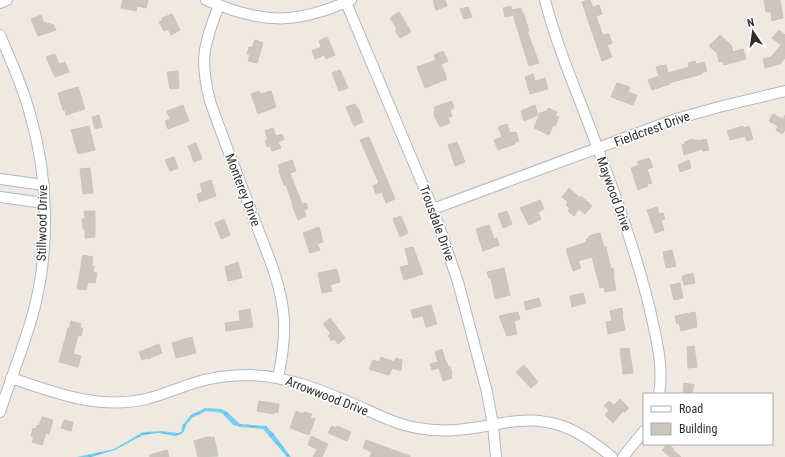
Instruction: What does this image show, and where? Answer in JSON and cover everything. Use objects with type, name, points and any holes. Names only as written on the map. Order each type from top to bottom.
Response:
[{"type":"street","points":[[0,3],[7,0]]},
{"type":"street","points":[[206,0],[249,16],[282,19],[314,14],[347,1]]},
{"type":"street","name":"Maywood Drive","points":[[545,0],[568,72],[625,220],[636,255],[659,355],[661,376],[659,393]]},
{"type":"street","name":"Trousdale Drive","points":[[347,1],[433,209],[458,282],[480,365],[493,425],[496,457]]},
{"type":"street","name":"Monterey Drive","points":[[218,5],[206,43],[204,78],[210,101],[279,289],[283,308],[284,327],[283,349],[278,378]]},
{"type":"street","name":"Stillwood Drive","points":[[0,35],[30,113],[37,140],[44,185],[43,254],[39,285],[32,316],[0,412]]},
{"type":"street","name":"Fieldcrest Drive","points":[[433,209],[671,121],[699,112],[785,91]]},
{"type":"street","points":[[0,179],[44,185]]},
{"type":"street","points":[[0,197],[44,203]]},
{"type":"street","name":"Arrowwood Drive","points":[[11,378],[72,398],[94,402],[113,403],[147,399],[196,382],[222,377],[251,375],[278,378],[310,387],[396,422],[418,429],[444,431],[525,420],[556,424],[580,433],[593,441],[612,457]]},
{"type":"street","points":[[623,457],[643,432]]},
{"type":"water","points":[[205,408],[221,409],[226,411],[240,424],[266,426],[291,457],[287,457],[263,429],[233,425],[223,414],[206,411],[192,418],[186,425],[184,432],[179,435],[175,436],[159,433],[143,435],[115,450],[91,457],[77,457],[114,449],[143,432],[181,432],[182,426],[191,415]]},
{"type":"building","points":[[123,0],[148,0],[146,8],[137,6],[136,11],[121,8]]},
{"type":"building","points":[[433,0],[445,0],[447,6],[436,10]]},
{"type":"building","points":[[590,0],[593,7],[599,5],[602,14],[596,16],[602,33],[604,35],[609,34],[612,43],[607,45],[612,57],[602,61],[582,2]]},
{"type":"building","points":[[764,0],[780,0],[783,18],[772,21],[771,12],[766,12]]},
{"type":"building","points":[[511,6],[512,10],[521,8],[522,13],[523,12],[529,31],[527,31],[539,63],[529,66],[513,15],[505,17],[503,8]]},
{"type":"building","points":[[468,7],[472,17],[464,19],[460,9]]},
{"type":"building","points":[[399,12],[411,32],[400,38],[395,30],[397,29],[390,18]]},
{"type":"building","points":[[172,14],[180,30],[171,35],[168,29],[164,31],[159,22],[163,20],[162,18]]},
{"type":"building","points":[[41,15],[44,23],[50,23],[51,25],[53,24],[56,30],[38,36],[31,19]]},
{"type":"building","points":[[779,30],[785,35],[785,58],[780,64],[765,68],[763,59],[771,57],[781,45],[772,38]]},
{"type":"building","points":[[720,35],[731,45],[733,52],[743,49],[746,59],[724,65],[723,61],[719,62],[717,53],[709,46]]},
{"type":"building","points":[[327,37],[335,55],[326,59],[324,55],[315,59],[312,51],[321,47],[319,41]]},
{"type":"building","points":[[255,40],[263,43],[257,63],[248,61],[250,55],[247,54],[249,47],[252,48]]},
{"type":"building","points":[[443,51],[448,61],[441,64],[447,79],[425,88],[417,67],[436,60],[434,55]]},
{"type":"building","points":[[55,54],[59,64],[65,62],[69,72],[55,77],[46,57]]},
{"type":"building","points":[[695,61],[696,64],[704,62],[707,71],[701,73],[702,74],[669,83],[670,84],[652,90],[648,80],[659,76],[656,67],[666,65],[668,73],[689,67],[688,63]]},
{"type":"building","points":[[340,70],[348,88],[339,91],[332,73]]},
{"type":"building","points":[[178,71],[179,88],[170,89],[167,72]]},
{"type":"building","points":[[533,74],[535,81],[545,78],[548,89],[530,94],[525,77]]},
{"type":"building","points":[[617,83],[630,87],[628,92],[637,95],[633,105],[611,97]]},
{"type":"building","points":[[78,87],[85,109],[66,115],[58,93]]},
{"type":"building","points":[[259,91],[261,94],[271,91],[276,107],[258,114],[251,94]]},
{"type":"building","points":[[452,101],[454,108],[450,110],[452,116],[448,117],[450,123],[440,127],[434,115],[434,107]]},
{"type":"building","points":[[355,104],[359,110],[363,122],[354,126],[346,107]]},
{"type":"building","points":[[183,105],[189,121],[168,129],[165,121],[170,119],[167,111]]},
{"type":"building","points":[[535,105],[538,115],[524,121],[521,111]]},
{"type":"building","points":[[548,108],[557,112],[555,116],[559,117],[555,126],[553,125],[549,135],[534,128],[540,113],[547,111]]},
{"type":"building","points":[[773,114],[783,119],[785,115],[785,130],[782,134],[776,130],[778,126],[769,121]]},
{"type":"building","points":[[99,115],[102,127],[95,129],[92,117]]},
{"type":"building","points":[[507,124],[510,133],[516,132],[519,141],[498,150],[494,140],[502,137],[498,127]]},
{"type":"building","points":[[89,126],[95,150],[78,154],[71,130]]},
{"type":"building","points":[[743,126],[744,128],[749,126],[753,139],[747,141],[745,136],[730,140],[727,131]]},
{"type":"building","points":[[273,128],[276,136],[282,134],[284,140],[278,142],[281,148],[272,151],[270,146],[267,147],[265,141],[268,140],[265,131]]},
{"type":"building","points":[[369,137],[395,199],[386,203],[382,192],[376,194],[373,186],[379,183],[360,140]]},
{"type":"building","points":[[693,139],[693,141],[698,141],[706,139],[709,150],[703,151],[702,149],[684,155],[682,145]]},
{"type":"building","points":[[457,142],[465,162],[455,166],[448,145]]},
{"type":"building","points":[[196,143],[202,159],[194,162],[188,146]]},
{"type":"building","points":[[174,157],[178,168],[170,171],[165,160]]},
{"type":"building","points":[[649,158],[653,167],[647,169],[652,183],[647,184],[648,186],[638,190],[631,168],[639,165],[637,162]]},
{"type":"building","points":[[292,160],[296,171],[290,173],[302,204],[306,203],[308,208],[304,210],[306,216],[298,220],[278,165]]},
{"type":"building","points":[[689,160],[691,168],[680,172],[678,165]]},
{"type":"building","points":[[90,168],[93,193],[83,194],[80,169]]},
{"type":"building","points":[[211,180],[216,196],[199,202],[197,194],[203,192],[200,184]]},
{"type":"building","points":[[569,188],[592,206],[585,214],[579,209],[574,216],[568,211],[570,209],[566,205],[568,202],[562,197]]},
{"type":"building","points":[[540,200],[544,209],[538,212],[541,219],[529,225],[520,208]]},
{"type":"building","points":[[657,207],[659,214],[663,213],[665,219],[661,220],[664,230],[655,233],[647,210]]},
{"type":"building","points":[[84,211],[95,211],[95,237],[85,238],[85,229],[83,229],[82,219],[85,219]]},
{"type":"building","points":[[507,211],[512,224],[503,228],[498,214]]},
{"type":"building","points":[[401,216],[408,233],[400,237],[393,219]]},
{"type":"building","points":[[224,219],[230,235],[221,239],[215,223]]},
{"type":"building","points":[[489,225],[494,239],[497,238],[499,245],[483,251],[476,229]]},
{"type":"building","points":[[319,227],[323,242],[317,244],[320,250],[310,253],[303,233]]},
{"type":"building","points":[[600,233],[604,247],[606,247],[611,269],[613,268],[616,290],[605,292],[604,287],[600,288],[592,257],[578,261],[581,268],[573,271],[566,249],[587,242],[586,239],[589,238],[589,236]]},
{"type":"building","points":[[413,247],[423,274],[404,280],[400,267],[409,265],[405,249]]},
{"type":"building","points":[[672,250],[676,266],[666,268],[663,252]]},
{"type":"building","points":[[83,255],[93,257],[93,272],[97,273],[95,283],[88,282],[86,290],[77,289]]},
{"type":"building","points":[[238,262],[242,278],[228,281],[225,267]]},
{"type":"building","points":[[504,268],[510,295],[495,299],[491,278],[489,278],[487,272]]},
{"type":"building","points":[[337,269],[340,282],[330,285],[332,291],[322,293],[318,273]]},
{"type":"building","points":[[693,273],[695,283],[684,285],[682,276]]},
{"type":"building","points":[[680,283],[683,298],[674,300],[670,285]]},
{"type":"building","points":[[583,293],[586,303],[572,307],[570,296]]},
{"type":"building","points":[[539,298],[541,306],[526,310],[524,302]]},
{"type":"building","points":[[431,305],[437,324],[426,327],[423,316],[413,318],[411,310]]},
{"type":"building","points":[[622,308],[625,330],[608,334],[606,322],[612,321],[610,311]]},
{"type":"building","points":[[250,309],[253,327],[226,331],[225,323],[240,321],[239,311]]},
{"type":"building","points":[[518,312],[520,319],[514,321],[517,334],[507,336],[499,316]]},
{"type":"building","points":[[695,312],[697,327],[681,331],[675,316]]},
{"type":"building","points":[[330,318],[345,338],[338,344],[334,339],[332,341],[328,336],[330,334],[329,331],[323,324]]},
{"type":"building","points":[[71,321],[81,324],[80,328],[83,328],[81,336],[78,336],[73,354],[81,356],[78,367],[59,362]]},
{"type":"building","points":[[192,337],[196,353],[176,358],[172,343]]},
{"type":"building","points":[[159,344],[162,353],[142,360],[139,352]]},
{"type":"building","points":[[694,346],[697,367],[688,368],[687,347]]},
{"type":"building","points":[[629,348],[633,373],[623,374],[620,349]]},
{"type":"building","points":[[442,349],[445,360],[449,367],[450,366],[452,373],[452,378],[443,381],[439,368],[432,370],[430,364],[438,362],[435,352]]},
{"type":"building","points":[[381,357],[394,362],[396,358],[402,360],[401,371],[392,368],[389,375],[369,369],[373,360],[379,362]]},
{"type":"building","points":[[524,365],[538,382],[531,388],[516,372]]},
{"type":"building","points":[[684,383],[694,385],[692,393],[683,393]]},
{"type":"building","points":[[620,399],[629,408],[625,412],[623,411],[613,423],[605,415],[609,410],[604,406],[609,401],[614,405]]},
{"type":"building","points":[[259,401],[279,404],[278,413],[274,412],[274,414],[257,411]]},
{"type":"building","points":[[296,411],[303,414],[304,412],[312,414],[310,418],[315,419],[309,435],[290,428]]},
{"type":"building","points":[[42,417],[53,420],[49,434],[46,433],[42,445],[32,442],[34,437],[31,436],[33,428],[36,429],[37,425],[39,426]]},
{"type":"building","points":[[64,420],[73,422],[71,431],[61,428]]},
{"type":"building","points":[[332,426],[336,428],[337,426],[351,432],[347,441],[328,433]]},
{"type":"building","points":[[311,436],[328,444],[322,457],[313,457],[317,449],[308,445]]},
{"type":"building","points":[[207,437],[214,437],[218,456],[198,457],[194,441]]},
{"type":"building","points":[[366,440],[410,457],[370,457],[372,452],[363,448]]},
{"type":"building","points":[[666,445],[668,445],[681,457],[670,457],[662,450]]},
{"type":"building","points":[[167,450],[169,457],[150,457],[149,455]]}]
